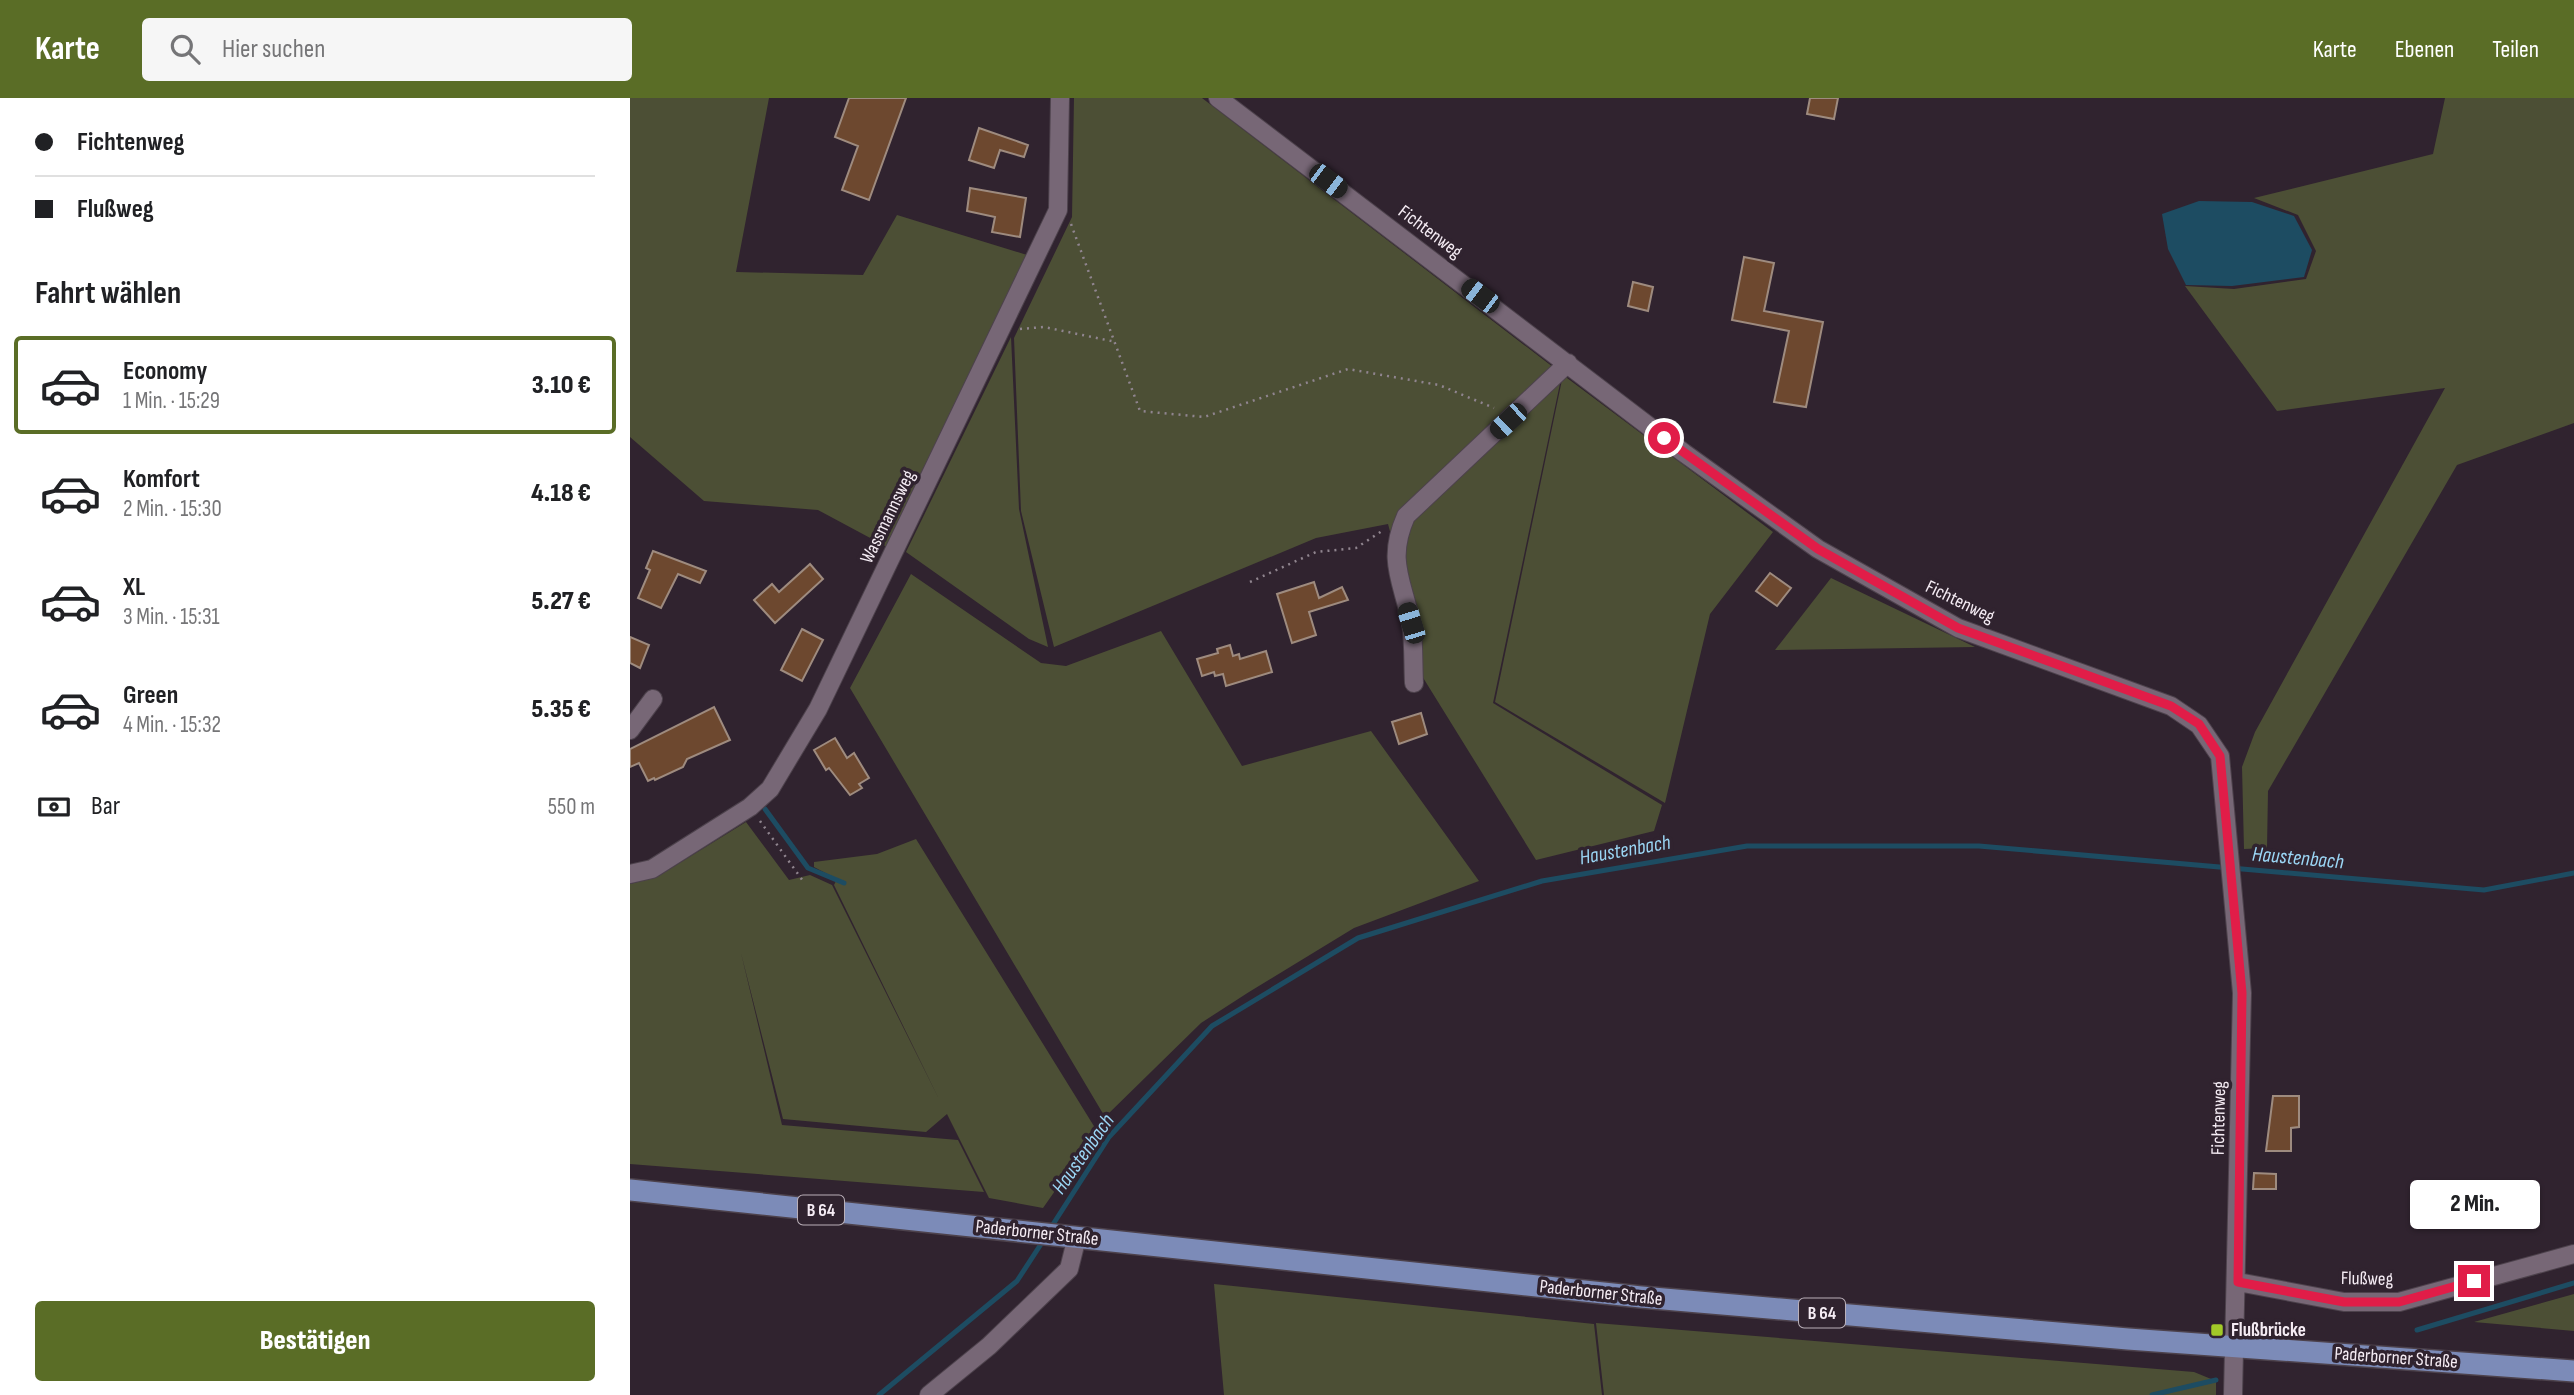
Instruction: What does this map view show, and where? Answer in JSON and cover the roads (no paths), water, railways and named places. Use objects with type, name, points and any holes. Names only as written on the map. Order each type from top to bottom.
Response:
[{"type":"main road","name":"Paderborner Straße","points":[[630,1190],[1641,1297],[2237,1348],[2574,1371]]},
{"type":"street","name":"Wassmannsweg","points":[[630,874],[652,869],[750,807],[770,789],[818,709],[1058,210],[1060,98]]},
{"type":"street","name":"Fichtenweg","points":[[1218,98],[1684,453],[1818,549],[1958,628],[2171,706],[2199,724],[2220,756],[2242,993],[2237,1348],[2233,1395]]},
{"type":"street","points":[[1414,683],[1411,623],[1398,581],[1397,542],[1406,516],[1568,363]]},
{"type":"street","points":[[630,730],[653,699]]},
{"type":"street","points":[[929,1395],[989,1346],[1069,1269],[1074,1237]]},
{"type":"street","name":"Flußweg","points":[[2238,1282],[2344,1302],[2399,1302],[2574,1254]]},
{"type":"water","points":[[2199,201],[2252,202],[2294,216],[2312,250],[2304,277],[2232,286],[2186,285],[2168,249],[2162,214]]},
{"type":"waterway","points":[[765,809],[808,868],[844,883]]},
{"type":"waterway","name":"Haustenbach","points":[[1050,1229],[1109,1137],[1212,1026],[1358,938],[1542,881],[1747,846],[1979,846],[2484,890],[2574,873]]},
{"type":"waterway","name":"Haustenbach","points":[[879,1395],[1017,1281],[1043,1241]]},
{"type":"waterway","points":[[2417,1330],[2574,1283]]},
{"type":"waterway","points":[[2152,1395],[2216,1380]]},
{"type":"place","name":"Flußbrücke","points":[[2217,1330]]}]
